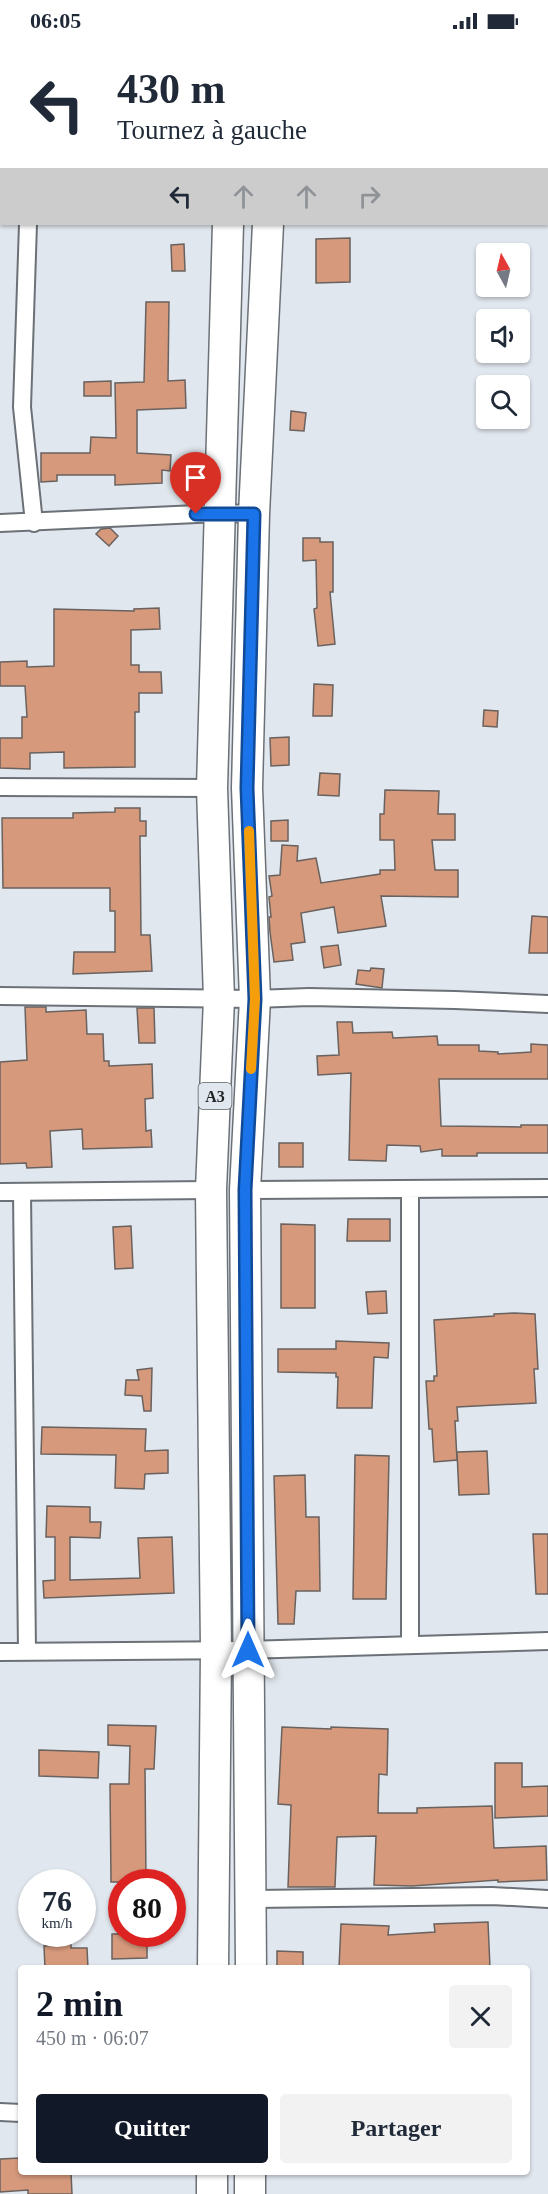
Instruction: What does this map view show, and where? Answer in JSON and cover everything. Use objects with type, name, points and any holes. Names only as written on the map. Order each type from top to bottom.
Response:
[{"type":"highway","name":"A3","points":[[213,1965],[216,1650],[210,1190],[219,999],[212,788],[228,225]]},
{"type":"highway","name":"A3","points":[[251,1965],[245,1190],[255,999],[247,788],[254,514],[268,225]]},
{"type":"highway","points":[[212,2175],[212,2194]]},
{"type":"highway","points":[[250,2175],[250,2194]]},
{"type":"street","points":[[28,225],[22,407],[34,523]]},
{"type":"street","points":[[0,523],[219,513],[254,514]]},
{"type":"street","points":[[0,787],[212,788]]},
{"type":"street","points":[[0,996],[219,999],[309,997],[548,1004]]},
{"type":"street","points":[[245,1190],[548,1188]]},
{"type":"street","points":[[410,1189],[410,1645]]},
{"type":"street","points":[[0,1192],[210,1190]]},
{"type":"street","points":[[22,1192],[27,1652]]},
{"type":"street","points":[[0,1652],[248,1650],[548,1641]]},
{"type":"street","points":[[252,1899],[492,1896],[548,1899]]},
{"type":"street","points":[[0,2112],[18,2113]]},
{"type":"building","points":[[350,238],[350,282],[316,283],[316,239]]},
{"type":"building","points":[[184,244],[185,271],[172,271],[171,245]]},
{"type":"building","points":[[146,302],[169,302],[168,381],[185,380],[186,408],[137,410],[137,453],[171,455],[170,471],[162,470],[162,483],[115,485],[115,475],[57,475],[57,481],[41,482],[41,453],[90,453],[91,437],[116,438],[115,383],[144,382]]},
{"type":"building","points":[[111,381],[111,396],[84,396],[84,382]]},
{"type":"building","points":[[291,411],[306,413],[304,431],[290,430]]},
{"type":"building","points":[[110,528],[118,536],[109,546],[96,534],[101,529]]},
{"type":"building","points":[[303,538],[320,538],[320,542],[333,542],[333,592],[330,592],[335,644],[318,646],[314,609],[317,608],[316,560],[303,561]]},
{"type":"building","points":[[159,608],[160,629],[131,630],[131,665],[139,665],[139,672],[161,672],[162,693],[139,693],[139,712],[135,712],[135,767],[64,768],[64,752],[30,753],[30,769],[0,768],[0,738],[22,738],[22,717],[27,717],[25,686],[0,686],[0,662],[27,661],[27,667],[54,666],[54,609],[134,611],[134,609]]},
{"type":"building","points":[[314,684],[333,685],[332,716],[313,716]]},
{"type":"building","points":[[484,710],[498,711],[497,727],[483,726]]},
{"type":"building","points":[[289,737],[289,765],[271,766],[270,738]]},
{"type":"building","points":[[320,773],[340,774],[339,796],[318,795]]},
{"type":"building","points":[[385,790],[439,791],[438,814],[455,814],[455,840],[432,840],[435,870],[458,870],[458,897],[381,896],[386,926],[338,933],[334,907],[301,913],[305,942],[291,944],[293,960],[274,962],[269,917],[271,917],[269,897],[272,896],[269,876],[280,875],[282,845],[298,846],[297,861],[316,858],[321,883],[380,874],[380,870],[395,870],[394,840],[380,840],[380,814],[384,814]]},
{"type":"building","points":[[115,808],[140,808],[140,821],[146,821],[146,836],[140,836],[141,935],[150,935],[152,971],[73,974],[74,952],[115,952],[115,911],[110,911],[110,888],[3,888],[2,818],[73,818],[73,813],[115,812]]},
{"type":"building","points":[[288,820],[288,841],[271,841],[271,821]]},
{"type":"building","points":[[532,916],[548,917],[548,953],[529,953]]},
{"type":"building","points":[[338,945],[341,965],[324,968],[321,947]]},
{"type":"building","points":[[371,968],[384,969],[382,988],[356,984],[358,970],[370,971]]},
{"type":"building","points":[[25,1007],[46,1007],[46,1012],[86,1010],[87,1034],[103,1034],[104,1061],[109,1061],[109,1066],[152,1064],[153,1098],[145,1099],[146,1131],[151,1130],[152,1147],[83,1149],[82,1129],[50,1131],[52,1167],[27,1168],[26,1163],[0,1164],[0,1062],[27,1060]]},
{"type":"building","points":[[137,1008],[154,1008],[155,1043],[139,1043]]},
{"type":"building","points":[[337,1022],[352,1022],[353,1033],[392,1032],[393,1038],[437,1036],[438,1045],[479,1045],[479,1051],[498,1052],[498,1054],[531,1052],[531,1044],[548,1045],[548,1079],[439,1079],[441,1126],[548,1125],[548,1153],[477,1153],[477,1156],[442,1156],[442,1149],[421,1152],[420,1146],[387,1145],[386,1161],[349,1160],[351,1073],[318,1075],[317,1056],[339,1055]]},
{"type":"building","points":[[279,1143],[303,1143],[303,1167],[279,1167]]},
{"type":"building","points":[[348,1219],[390,1219],[390,1241],[347,1241]]},
{"type":"building","points":[[281,1224],[315,1225],[315,1308],[281,1308]]},
{"type":"building","points":[[131,1226],[133,1268],[115,1269],[113,1227]]},
{"type":"building","points":[[386,1291],[387,1313],[368,1314],[366,1292]]},
{"type":"building","points":[[514,1313],[535,1314],[538,1369],[534,1369],[536,1403],[457,1407],[458,1421],[455,1421],[457,1460],[434,1462],[426,1381],[434,1381],[434,1376],[437,1376],[434,1320]]},
{"type":"building","points":[[336,1341],[389,1343],[388,1358],[374,1357],[372,1408],[337,1408],[338,1377],[336,1373],[278,1372],[278,1349],[336,1349]]},
{"type":"building","points":[[152,1368],[151,1411],[144,1411],[142,1396],[125,1395],[126,1380],[139,1380],[137,1370]]},
{"type":"building","points":[[42,1427],[146,1429],[145,1451],[168,1450],[168,1473],[145,1474],[144,1489],[115,1488],[116,1455],[41,1454]]},
{"type":"building","points":[[487,1451],[489,1494],[459,1495],[457,1452]]},
{"type":"building","points":[[355,1455],[389,1456],[386,1599],[353,1599]]},
{"type":"building","points":[[305,1475],[306,1517],[319,1517],[320,1591],[296,1591],[294,1624],[278,1624],[274,1476]]},
{"type":"building","points":[[47,1506],[90,1507],[90,1522],[101,1522],[100,1538],[70,1537],[70,1580],[140,1578],[138,1538],[172,1537],[174,1593],[44,1598],[43,1581],[55,1580],[55,1537],[46,1537]]},
{"type":"building","points":[[533,1534],[548,1534],[548,1594],[536,1594]]},
{"type":"building","points":[[108,1725],[156,1726],[154,1769],[145,1769],[146,1869],[111,1869],[110,1784],[129,1784],[130,1746],[108,1745]]},
{"type":"building","points":[[282,1727],[388,1729],[387,1775],[379,1774],[378,1813],[417,1813],[417,1808],[492,1806],[494,1848],[546,1846],[547,1880],[498,1882],[498,1880],[412,1886],[374,1885],[376,1836],[337,1837],[335,1887],[288,1887],[291,1805],[278,1804]]},
{"type":"building","points":[[39,1750],[99,1752],[98,1778],[39,1776]]},
{"type":"building","points":[[495,1763],[522,1763],[522,1787],[548,1786],[548,1816],[495,1818]]},
{"type":"building","points":[[488,1922],[490,1965],[339,1965],[341,1924],[389,1926],[388,1935],[435,1932],[434,1924]]},
{"type":"building","points":[[44,1947],[87,1948],[88,1965],[45,1965]]},
{"type":"building","points":[[112,1947],[147,1947],[147,1958],[112,1959]]},
{"type":"building","points":[[277,1951],[303,1952],[303,1965],[277,1965]]},
{"type":"building","points":[[18,2158],[18,2175],[71,2175],[72,2194],[28,2194],[28,2190],[0,2192],[0,2159]]},
{"type":"slow traffic","points":[[249,831],[255,999],[251,1069]]},
{"type":"route","points":[[196,514],[254,514],[247,788],[255,999],[245,1190],[248,1650]]}]
